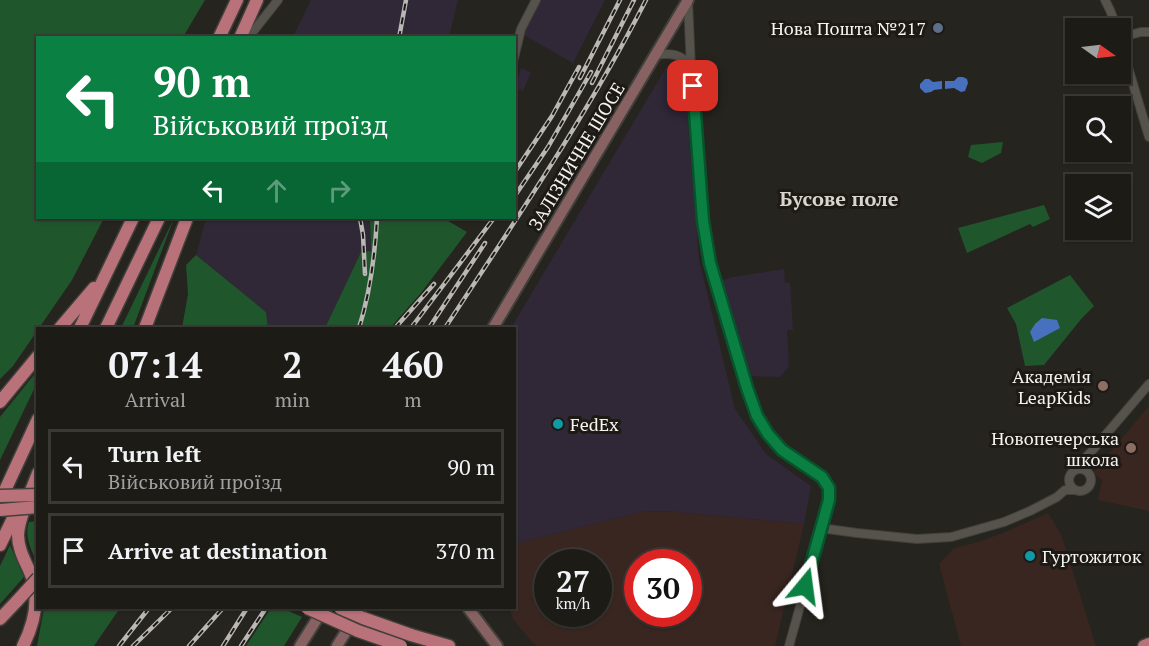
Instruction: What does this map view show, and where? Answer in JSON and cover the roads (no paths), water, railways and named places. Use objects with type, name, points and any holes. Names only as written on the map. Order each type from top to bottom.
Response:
[{"type":"main road","points":[[241,36],[257,0]]},
{"type":"main road","points":[[220,36],[234,4]]},
{"type":"main road","points":[[80,327],[133,219]]},
{"type":"main road","points":[[106,327],[159,219]]},
{"type":"main road","points":[[145,327],[187,219]]},
{"type":"main road","points":[[61,327],[105,276]]},
{"type":"main road","points":[[0,402],[36,359]]},
{"type":"main road","points":[[0,501],[36,423]]},
{"type":"main road","points":[[11,475],[0,495],[36,495]]},
{"type":"main road","points":[[0,545],[36,475]]},
{"type":"main road","points":[[23,646],[34,618],[36,602],[31,573],[19,547],[18,536],[36,477]]},
{"type":"main road","points":[[0,510],[36,507]]},
{"type":"main road","points":[[0,619],[36,580]]},
{"type":"main road","points":[[309,609],[358,631],[401,646]]},
{"type":"main road","points":[[342,609],[411,635],[449,646]]},
{"type":"main road","points":[[1144,646],[1149,644]]},
{"type":"street","points":[[250,36],[278,0]]},
{"type":"street","points":[[516,50],[521,29],[536,0]]},
{"type":"street","points":[[688,0],[703,221],[710,263],[757,416],[768,434],[782,450],[822,477],[829,488],[829,500],[789,646]]},
{"type":"street","name":"ЗАЛІЗНИЧНЕ ШОСЕ","points":[[495,327],[688,0]]},
{"type":"street","points":[[1105,0],[1114,18]]},
{"type":"street","points":[[1131,32],[1149,32]]},
{"type":"street","points":[[655,55],[680,56],[687,61],[691,69]]},
{"type":"street","points":[[1131,77],[1149,137]]},
{"type":"street","points":[[1052,499],[1072,472],[1081,470],[1091,452],[1149,384]]},
{"type":"street","points":[[821,528],[917,539],[951,537],[1004,522],[1058,497],[1065,490],[1083,491],[1091,483],[1090,476],[1081,470]]},
{"type":"street","points":[[1068,479],[1074,490]]},
{"type":"street","points":[[300,646],[323,609]]},
{"type":"street","points":[[337,646],[360,609]]},
{"type":"street","points":[[469,609],[497,646]]},
{"type":"water","points":[[958,77],[967,79],[965,91],[961,92],[954,88],[945,89],[945,81],[954,81]]},
{"type":"water","points":[[925,79],[933,82],[942,81],[942,89],[925,93],[920,88],[920,84]]},
{"type":"water","points":[[1042,318],[1057,320],[1060,328],[1034,342],[1030,332]]},
{"type":"railway","points":[[399,36],[406,0]]},
{"type":"railway","points":[[580,78],[620,0]]},
{"type":"railway","points":[[592,83],[634,0]]},
{"type":"railway","points":[[446,327],[575,126],[646,0]]},
{"type":"railway","points":[[516,170],[552,116],[579,67]]},
{"type":"railway","points":[[516,194],[548,147],[591,72]]},
{"type":"railway","points":[[360,219],[365,274]]},
{"type":"railway","points":[[359,327],[371,274],[377,219]]},
{"type":"railway","points":[[412,327],[493,219]]},
{"type":"railway","points":[[430,327],[485,243]]},
{"type":"railway","points":[[396,327],[434,284]]},
{"type":"railway","points":[[119,646],[148,609]]},
{"type":"railway","points":[[133,646],[171,609]]},
{"type":"railway","points":[[189,646],[222,609]]},
{"type":"railway","points":[[223,646],[246,609]]},
{"type":"railway","points":[[241,646],[265,609]]},
{"type":"place","name":"Нова Пошта №217","points":[[938,28]]},
{"type":"place","name":"Академія LeapKids","points":[[1103,386]]},
{"type":"place","name":"FedEx","points":[[558,424]]},
{"type":"place","name":"Новопечерська школа","points":[[1131,448]]},
{"type":"place","name":"Гуртожиток","points":[[1030,556]]},
{"type":"district","name":"Бусове поле","points":[[839,198]]}]
